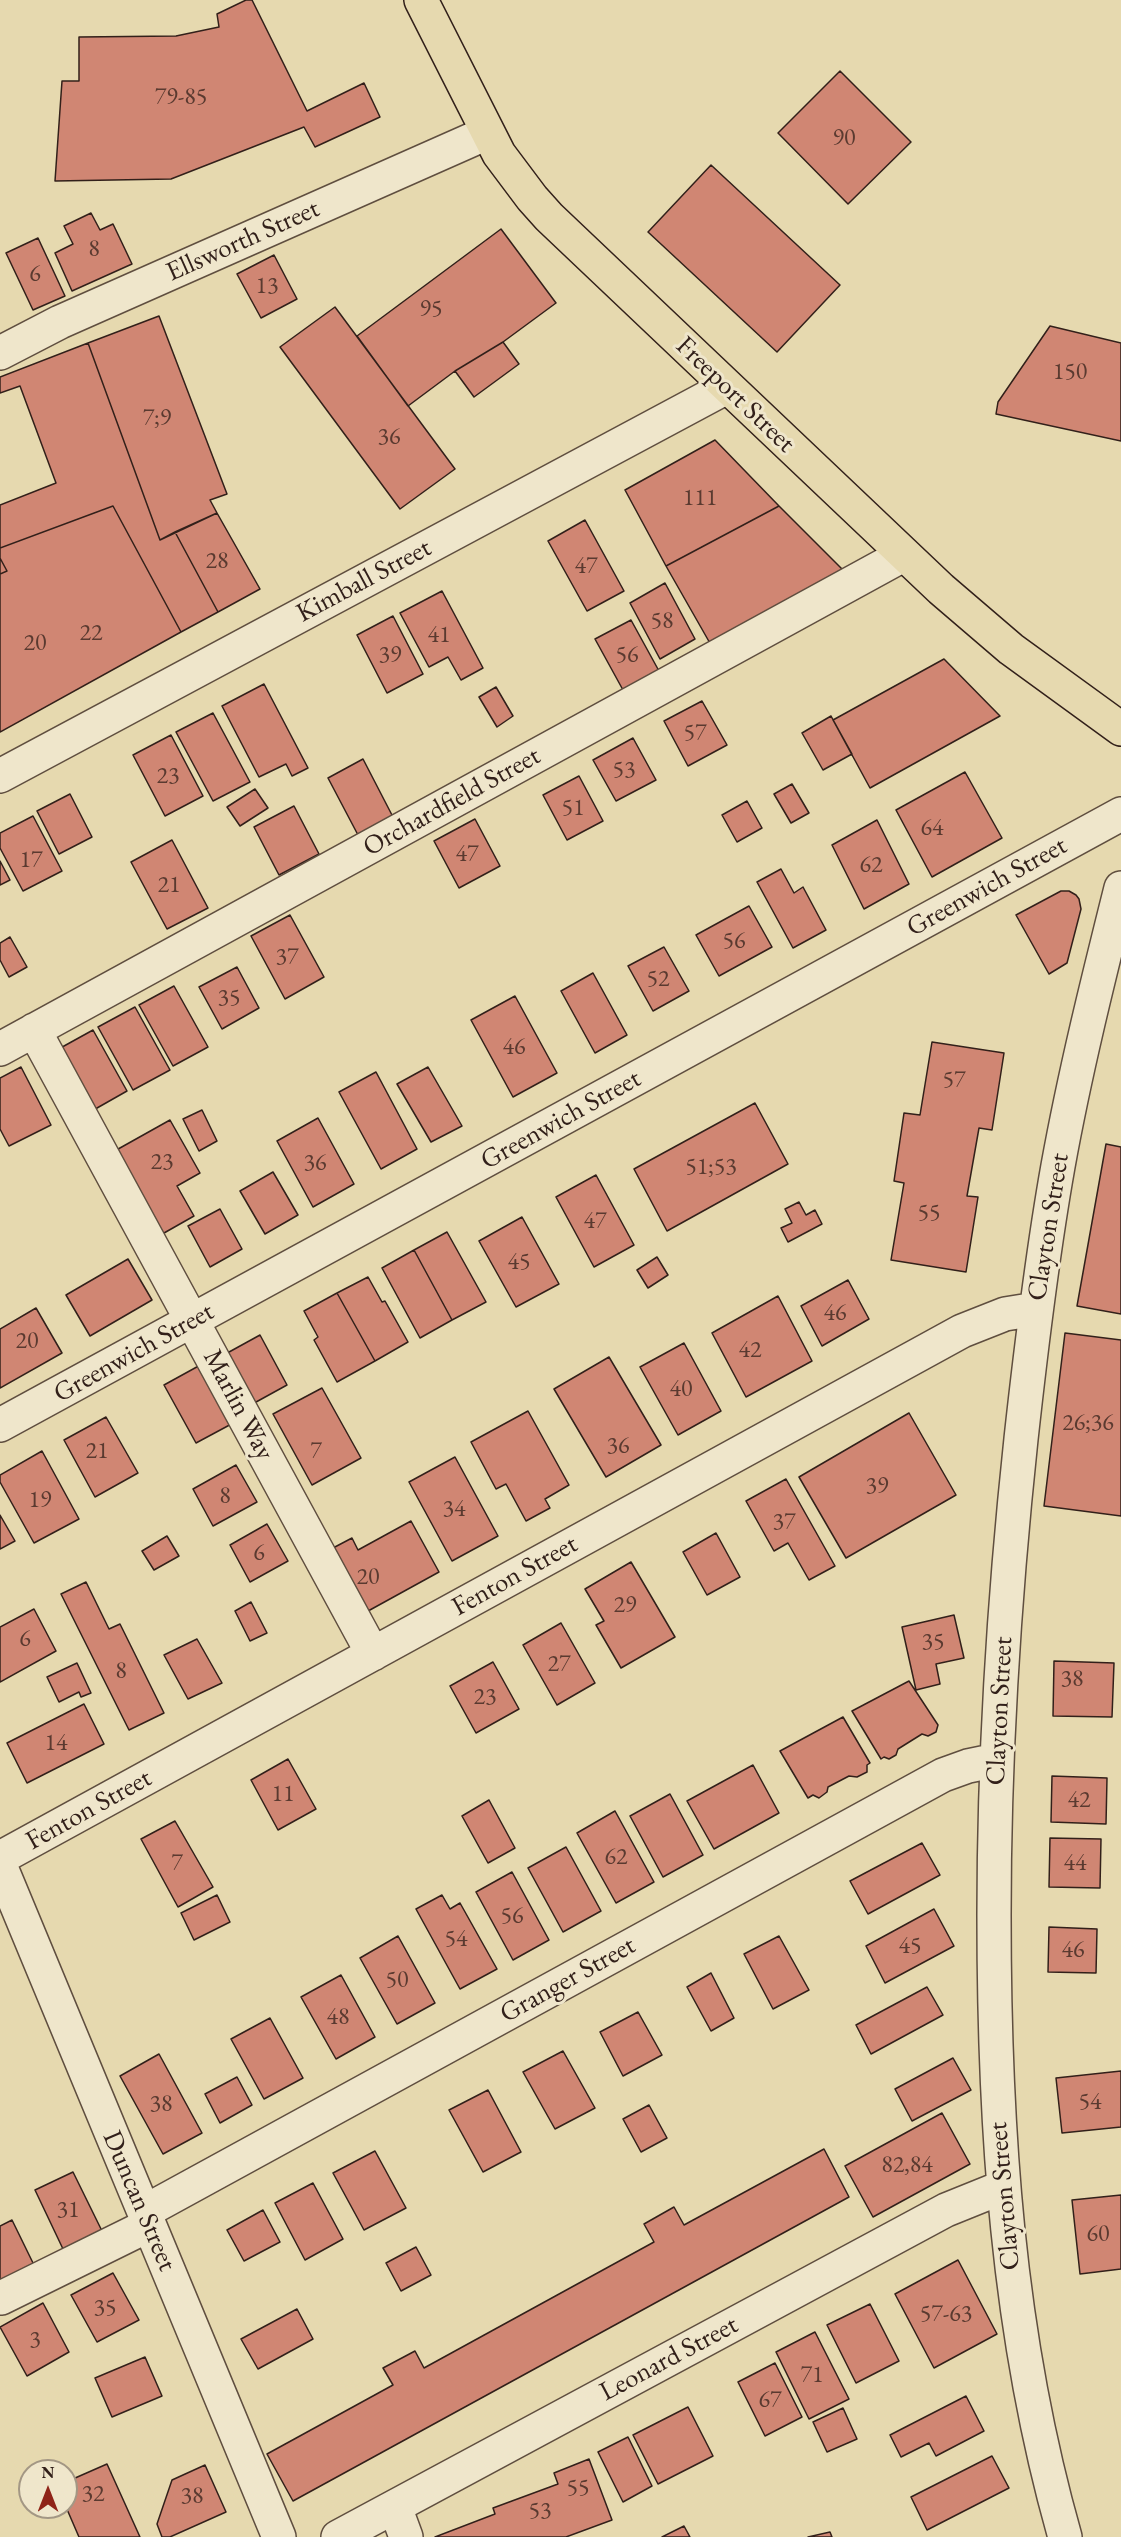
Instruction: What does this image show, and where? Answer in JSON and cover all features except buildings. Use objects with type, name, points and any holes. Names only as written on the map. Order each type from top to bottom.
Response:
[{"type":"main road","name":"Freeport Street","points":[[421,0],[487,133],[513,175],[543,211],[903,555],[1011,649],[1121,729]]},
{"type":"street","name":"Ellsworth Street","points":[[0,353],[60,322],[487,133]]},
{"type":"street","name":"Kimball Street","points":[[0,776],[727,387]]},
{"type":"street","name":"Orchardfield Street","points":[[0,1049],[903,555]]},
{"type":"street","name":"Greenwich Street","points":[[0,1425],[1121,814]]},
{"type":"street","name":"Clayton Street","points":[[1065,2537],[1038,2427],[1025,2360],[1012,2283],[1003,2187],[994,2005],[997,1760],[1010,1548],[1036,1309],[1050,1216],[1079,1060],[1121,888]]},
{"type":"street","name":"Marlin Way","points":[[34,1030],[373,1654]]},
{"type":"street","name":"Fenton Street","points":[[0,1858],[962,1331],[1005,1314],[1036,1309]]},
{"type":"street","name":"Granger Street","points":[[1,2298],[943,1775],[968,1766],[997,1760]]},
{"type":"street","name":"Duncan Street","points":[[0,1865],[279,2537]]},
{"type":"street","name":"Leonard Street","points":[[338,2537],[946,2210],[1003,2187]]},
{"type":"street","points":[[395,2506],[406,2537]]}]
